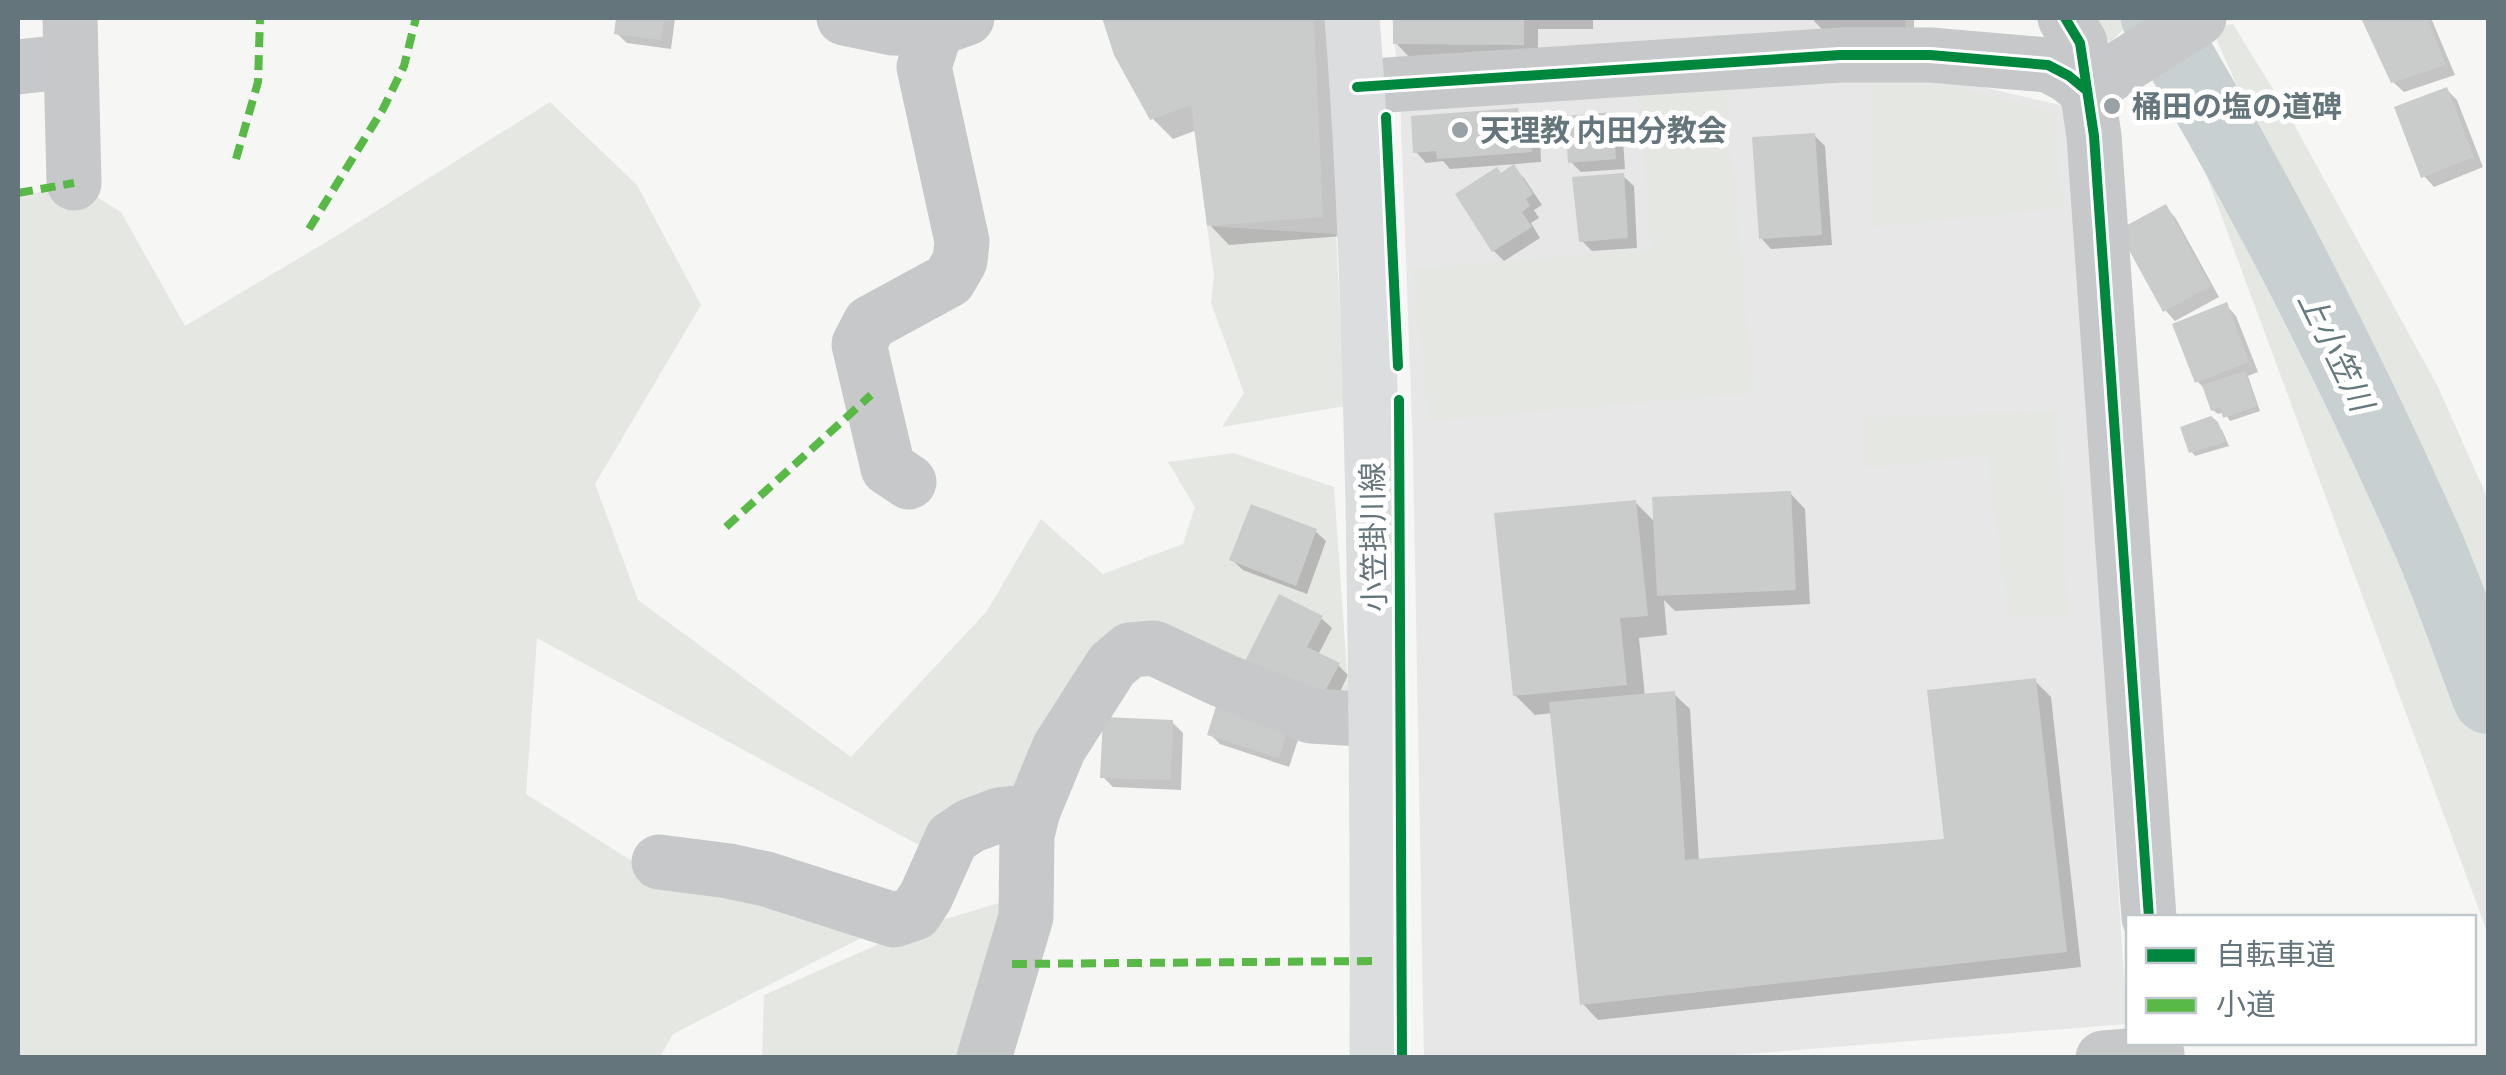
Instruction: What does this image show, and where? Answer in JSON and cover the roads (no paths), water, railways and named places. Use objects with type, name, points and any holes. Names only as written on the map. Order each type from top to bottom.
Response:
[{"type":"main road","name":"小笠掛川線","points":[[1352,18],[1370,383],[1377,720],[1378,1058]]},
{"type":"street","points":[[844,18],[893,28],[952,24]]},
{"type":"street","points":[[2065,18],[2101,80],[2094,136],[2148,915]]},
{"type":"street","points":[[1358,86],[1840,56],[1930,55],[2048,64],[2070,76],[2101,80],[2199,18]]},
{"type":"street","points":[[908,482],[888,468],[859,344],[870,322],[948,280],[960,261],[962,241],[924,67],[952,24]]},
{"type":"street","points":[[18,67],[70,39],[74,183]]},
{"type":"street","points":[[984,1058],[1026,916],[1027,835],[1033,812],[1059,748],[1112,666],[1130,650],[1154,648],[1312,716],[1377,720]]},
{"type":"street","points":[[659,862],[766,879],[894,920],[914,913],[926,896],[952,838],[999,815],[1033,812]]},
{"type":"street","points":[[2104,1058],[2157,1051]]},
{"type":"waterway","name":"上小笠川","points":[[2156,18],[2266,210],[2334,342],[2428,543],[2488,699]]},
{"type":"place","name":"桶田の塩の道碑","points":[[2112,106]]},
{"type":"place","name":"天理教 内田分教会","points":[[1460,130]]}]
